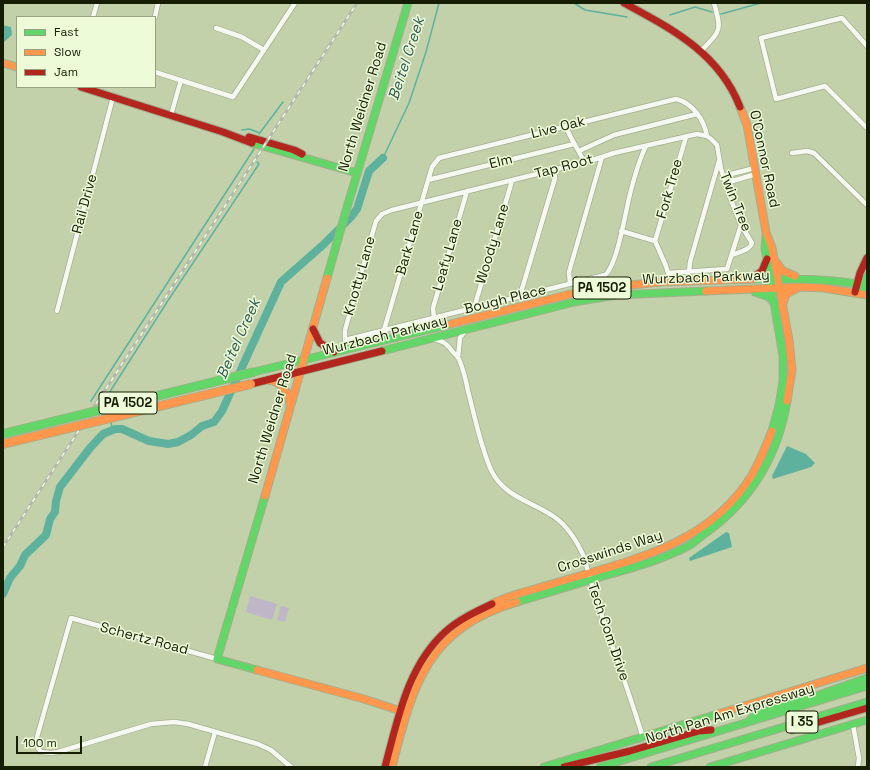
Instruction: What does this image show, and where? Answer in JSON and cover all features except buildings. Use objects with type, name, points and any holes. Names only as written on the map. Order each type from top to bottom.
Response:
[{"type":"main road","name":"North Weidner Road","points":[[217,659],[301,371],[339,233],[408,3]]},
{"type":"main road","name":"O'Connor Road","points":[[624,3],[682,35],[701,51],[720,71],[735,96],[747,125],[766,232],[765,248],[770,259],[775,289]]},
{"type":"main road","points":[[3,62],[16,67]]},
{"type":"main road","points":[[84,88],[224,132],[262,146],[357,173]]},
{"type":"main road","points":[[775,289],[800,287],[824,288],[862,293],[865,261],[867,258]]},
{"type":"main road","points":[[750,278],[762,271],[770,259],[784,271],[800,278]]},
{"type":"main road","name":"Wurzbach Parkway","points":[[3,434],[591,289],[648,283],[750,278],[774,279]]},
{"type":"main road","points":[[774,279],[829,279],[864,283]]},
{"type":"main road","points":[[749,290],[769,297],[778,306],[786,294],[800,287]]},
{"type":"main road","name":"Wurzbach Parkway","points":[[3,444],[599,297],[631,294],[775,289]]},
{"type":"main road","name":"Crosswinds Way","points":[[404,712],[425,668],[454,628],[497,608],[590,577],[669,555],[704,535],[724,519],[751,489],[767,464],[777,442],[782,409],[784,369],[775,289]]},
{"type":"main road","points":[[313,329],[324,348],[334,352]]},
{"type":"main road","points":[[266,380],[278,382],[285,387],[289,396],[290,406]]},
{"type":"main road","points":[[217,659],[364,699],[404,712]]},
{"type":"main road","points":[[544,767],[643,738],[867,668]]},
{"type":"main road","points":[[748,722],[758,713],[867,678]]},
{"type":"main road","name":"North Pan Am Expressway","points":[[600,767],[867,686]]},
{"type":"main road","name":"North Pan Am Expressway","points":[[650,767],[867,702]]},
{"type":"main road","points":[[670,767],[732,742],[802,727],[867,708]]},
{"type":"main road","points":[[385,767],[404,712]]},
{"type":"main road","points":[[392,767],[404,712]]},
{"type":"main road","points":[[710,767],[867,720]]},
{"type":"main road","points":[[564,767],[630,751],[699,731],[727,728]]},
{"type":"street","points":[[93,16],[97,3]]},
{"type":"street","points":[[155,16],[158,3]]},
{"type":"street","points":[[156,72],[233,97],[295,3]]},
{"type":"street","points":[[701,51],[716,34],[719,28],[714,3]]},
{"type":"street","points":[[867,46],[842,18],[761,38],[776,99],[825,86],[867,128]]},
{"type":"street","points":[[216,28],[242,37],[264,50]]},
{"type":"street","points":[[171,115],[181,80]]},
{"type":"street","name":"Rail Drive","points":[[57,311],[113,97]]},
{"type":"street","name":"Live Oak","points":[[439,158],[678,99],[689,105],[697,114]]},
{"type":"street","points":[[579,151],[614,134],[697,114]]},
{"type":"street","name":"Twin Tree","points":[[697,114],[705,128],[707,136],[717,145],[723,176],[741,225],[752,245],[747,249],[732,255]]},
{"type":"street","points":[[566,126],[584,162]]},
{"type":"street","name":"Tap Root","points":[[382,214],[646,146],[697,134],[707,136]]},
{"type":"street","name":"Fork Tree","points":[[655,241],[686,137]]},
{"type":"street","name":"Elm","points":[[428,180],[574,144]]},
{"type":"street","points":[[646,146],[630,190],[621,231],[655,241],[668,273],[727,269],[741,225]]},
{"type":"street","points":[[792,153],[807,151],[814,153],[867,204]]},
{"type":"street","points":[[570,284],[570,272],[602,157]]},
{"type":"street","name":"Bark Lane","points":[[384,330],[432,167],[439,158]]},
{"type":"street","points":[[689,272],[690,262],[719,159]]},
{"type":"street","points":[[523,296],[522,289],[555,178],[555,170]]},
{"type":"street","points":[[723,176],[755,171]]},
{"type":"street","points":[[726,183],[755,171]]},
{"type":"street","name":"Woody Lane","points":[[474,308],[512,181]]},
{"type":"street","name":"Leafy Lane","points":[[434,318],[433,308],[467,192]]},
{"type":"street","name":"Knotty Lane","points":[[345,340],[344,330],[376,221],[382,214]]},
{"type":"street","name":"Bough Place","points":[[345,340],[605,275],[609,271],[621,231]]},
{"type":"street","name":"Tech Com Drive","points":[[458,357],[460,338],[465,330]]},
{"type":"street","name":"Tech Com Drive","points":[[432,338],[448,344],[458,357],[485,456],[493,473],[510,492],[518,498],[553,516],[565,526],[580,546],[643,738]]},
{"type":"street","name":"Schertz Road","points":[[215,732],[181,723],[159,723],[51,753],[41,752],[38,748],[37,737],[71,618],[217,659]]},
{"type":"street","points":[[853,725],[859,758],[858,767]]},
{"type":"street","points":[[205,767],[215,732],[264,746],[279,755],[291,767]]},
{"type":"shaded area","points":[[250,596],[277,604],[272,620],[246,612]]},
{"type":"shaded area","points":[[281,606],[289,608],[285,622],[277,620]]},
{"type":"water","points":[[3,25],[11,27],[12,35],[3,43]]},
{"type":"water","points":[[787,446],[806,454],[815,463],[811,467],[773,479],[772,476]]},
{"type":"water","points":[[726,532],[729,533],[732,547],[690,561],[689,558]]},
{"type":"waterway","name":"Beitel Creek","points":[[383,158],[409,103],[426,52],[439,3]]},
{"type":"waterway","points":[[574,3],[585,10],[627,17]]},
{"type":"waterway","points":[[721,14],[761,3]]},
{"type":"waterway","points":[[670,15],[695,7],[712,12]]},
{"type":"waterway","points":[[259,134],[283,102]]},
{"type":"waterway","points":[[242,130],[249,129],[260,133]]},
{"type":"waterway","points":[[91,401],[254,149]]},
{"type":"waterway","name":"Beitel Creek","points":[[3,594],[10,578],[20,566],[25,555],[46,535],[50,519],[55,512],[60,487],[90,448],[103,434],[115,429],[122,429],[149,441],[168,444],[178,442],[191,435],[202,426],[214,422],[222,411],[281,282],[324,244],[351,217],[357,209],[369,171],[383,158]]},
{"type":"waterway","points":[[106,405],[104,401],[169,299],[259,164],[257,162]]},
{"type":"waterway","points":[[110,420],[113,430]]},
{"type":"railway","points":[[3,547],[357,3]]},
{"type":"traffic: fast","points":[[327,278],[408,3]]},
{"type":"traffic: fast","points":[[252,143],[357,173]]},
{"type":"traffic: fast","points":[[766,236],[765,248],[783,356],[783,381],[779,406],[772,431]]},
{"type":"traffic: fast","points":[[863,291],[867,277]]},
{"type":"traffic: fast","points":[[754,279],[825,280],[867,286]]},
{"type":"traffic: fast","points":[[382,351],[574,302],[616,295],[706,291]]},
{"type":"traffic: fast","points":[[755,292],[769,297],[775,304]]},
{"type":"traffic: fast","points":[[254,372],[451,324]]},
{"type":"traffic: fast","points":[[3,434],[254,372]]},
{"type":"traffic: fast","points":[[517,602],[629,569],[690,545],[737,506],[760,475],[777,440],[787,401]]},
{"type":"traffic: fast","points":[[257,670],[217,659],[265,496]]},
{"type":"traffic: fast","points":[[750,720],[758,713],[819,695],[867,678]]},
{"type":"traffic: fast","points":[[600,767],[867,686]]},
{"type":"traffic: fast","points":[[651,767],[867,702]]},
{"type":"traffic: fast","points":[[544,767],[718,714]]},
{"type":"traffic: fast","points":[[710,767],[867,720]]},
{"type":"traffic: slow","points":[[3,63],[16,67]]},
{"type":"traffic: slow","points":[[740,107],[747,125],[766,232],[772,248],[789,340],[792,370],[787,401]]},
{"type":"traffic: slow","points":[[773,258],[783,271],[795,276]]},
{"type":"traffic: slow","points":[[265,496],[327,278]]},
{"type":"traffic: slow","points":[[451,324],[591,289],[661,282],[754,279]]},
{"type":"traffic: slow","points":[[706,291],[800,287],[824,288],[867,295]]},
{"type":"traffic: slow","points":[[782,307],[786,294],[796,289]]},
{"type":"traffic: slow","points":[[269,380],[278,383],[284,388],[290,405]]},
{"type":"traffic: slow","points":[[3,444],[251,384]]},
{"type":"traffic: slow","points":[[492,604],[513,595],[637,558],[664,548],[689,535],[713,519],[734,499],[752,475],[772,431]]},
{"type":"traffic: slow","points":[[392,767],[408,710],[417,685],[443,644],[462,628],[487,613],[517,602]]},
{"type":"traffic: slow","points":[[718,714],[867,668]]},
{"type":"traffic: slow","points":[[257,670],[364,699],[407,713]]},
{"type":"traffic: jam","points":[[624,3],[676,33],[707,57],[731,88],[740,107]]},
{"type":"traffic: jam","points":[[84,88],[223,132],[252,143]]},
{"type":"traffic: jam","points":[[249,137],[294,150],[302,154]]},
{"type":"traffic: jam","points":[[855,292],[860,273],[867,258]]},
{"type":"traffic: jam","points":[[752,278],[762,271],[767,259]]},
{"type":"traffic: jam","points":[[313,329],[320,343],[334,352]]},
{"type":"traffic: jam","points":[[251,384],[382,351]]},
{"type":"traffic: jam","points":[[385,767],[400,712],[413,677],[421,661],[445,632],[467,616],[492,604]]},
{"type":"traffic: jam","points":[[792,730],[867,708]]},
{"type":"traffic: jam","points":[[564,767],[630,751],[699,731],[711,730]]}]
